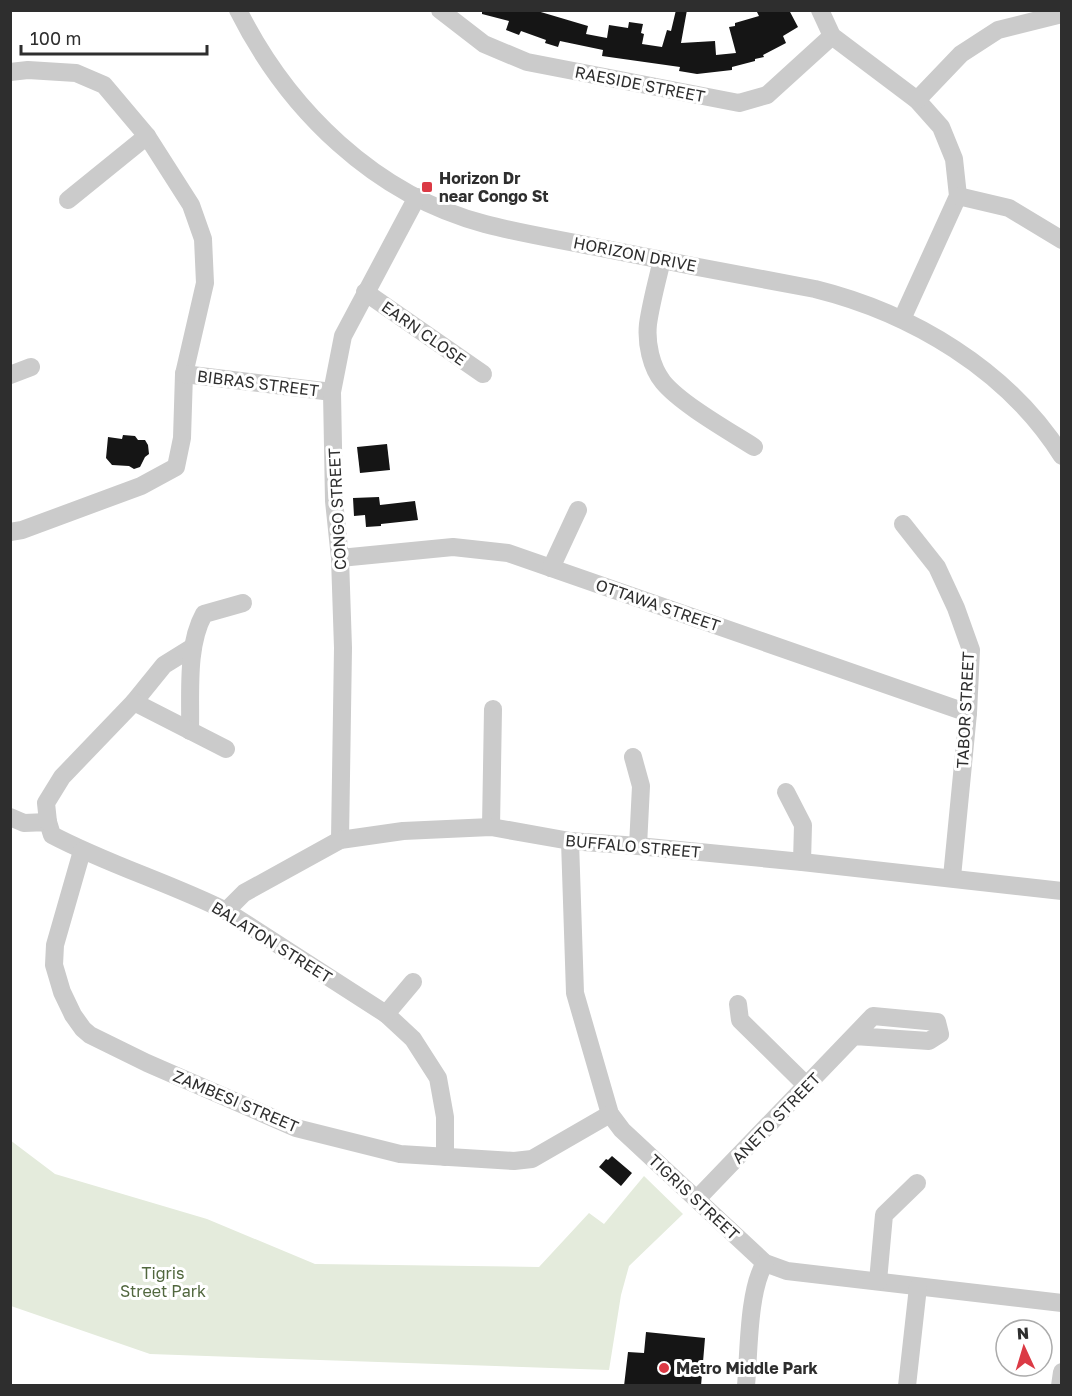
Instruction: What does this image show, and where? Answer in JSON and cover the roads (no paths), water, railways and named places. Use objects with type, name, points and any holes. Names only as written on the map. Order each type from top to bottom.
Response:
[{"type":"street","name":"HORIZON DRIVE","points":[[238,10],[272,69],[310,117],[369,168],[417,197],[484,224],[860,301],[902,319],[958,351],[1002,385],[1034,420],[1062,456]]},
{"type":"street","name":"RAESIDE STREET","points":[[440,10],[446,17],[484,44],[527,63],[739,103],[767,95],[832,36]]},
{"type":"street","points":[[820,10],[832,36],[916,100],[941,127],[954,159],[958,196],[902,319]]},
{"type":"street","points":[[916,100],[961,54],[998,30],[1062,14]]},
{"type":"street","points":[[10,72],[28,70],[76,73],[104,85],[147,136],[191,205],[203,239],[205,283],[184,374],[182,438],[176,466],[141,486],[22,530],[10,532]]},
{"type":"street","points":[[68,200],[147,136]]},
{"type":"street","points":[[958,196],[1010,208],[1062,240]]},
{"type":"street","name":"CONGO STREET","points":[[340,840],[343,648],[340,558],[334,501],[332,392],[344,336],[365,292],[417,197]]},
{"type":"street","points":[[662,260],[648,325],[648,342],[652,362],[662,381],[677,396],[754,447]]},
{"type":"street","name":"EARN CLOSE","points":[[365,292],[483,374]]},
{"type":"street","points":[[10,375],[31,368]]},
{"type":"street","name":"BIBRAS STREET","points":[[184,374],[332,392]]},
{"type":"street","points":[[551,568],[578,510]]},
{"type":"street","name":"TABOR STREET","points":[[903,524],[937,567],[956,608],[971,650],[968,713],[952,877]]},
{"type":"street","name":"OTTAWA STREET","points":[[340,558],[453,547],[508,553],[968,713]]},
{"type":"street","points":[[190,731],[192,647],[197,626],[204,614],[243,603]]},
{"type":"street","points":[[10,817],[24,823],[48,822],[46,803],[62,777],[134,702],[164,665],[192,647]]},
{"type":"street","points":[[134,702],[226,749]]},
{"type":"street","points":[[491,827],[493,709]]},
{"type":"street","points":[[633,757],[641,786],[638,846]]},
{"type":"street","points":[[786,792],[803,825],[802,862]]},
{"type":"street","name":"BALATON STREET","points":[[48,822],[52,835],[82,851],[200,898],[226,911],[386,1014],[414,1039],[438,1078],[445,1117],[445,1157]]},
{"type":"street","name":"BUFFALO STREET","points":[[226,911],[244,893],[340,840],[403,831],[491,827],[570,841],[952,877],[1062,891]]},
{"type":"street","name":"TIGRIS STREET","points":[[570,841],[575,993],[610,1114],[622,1130],[765,1263],[787,1271],[1062,1303]]},
{"type":"street","name":"ZAMBESI STREET","points":[[82,851],[56,945],[54,965],[63,992],[83,1029],[90,1035],[147,1063],[296,1128],[400,1154],[514,1161],[532,1159],[610,1114]]},
{"type":"street","points":[[386,1014],[413,982]]},
{"type":"street","points":[[738,1004],[740,1020],[807,1086]]},
{"type":"street","name":"ANETO STREET","points":[[697,1199],[854,1036]]},
{"type":"street","points":[[878,1281],[884,1215],[917,1183]]},
{"type":"street","points":[[746,1386],[755,1290],[760,1271],[765,1263]]},
{"type":"street","points":[[907,1386],[918,1287]]},
{"type":"street","points":[[1060,1386],[1062,1372]]},
{"type":"place","name":"Horizon Dr near Congo St","points":[[427,187]]},
{"type":"place","name":"Metro Middle Park","points":[[664,1368]]},
{"type":"park label","name":"Tigris Street Park","points":[[163,1282]]}]
